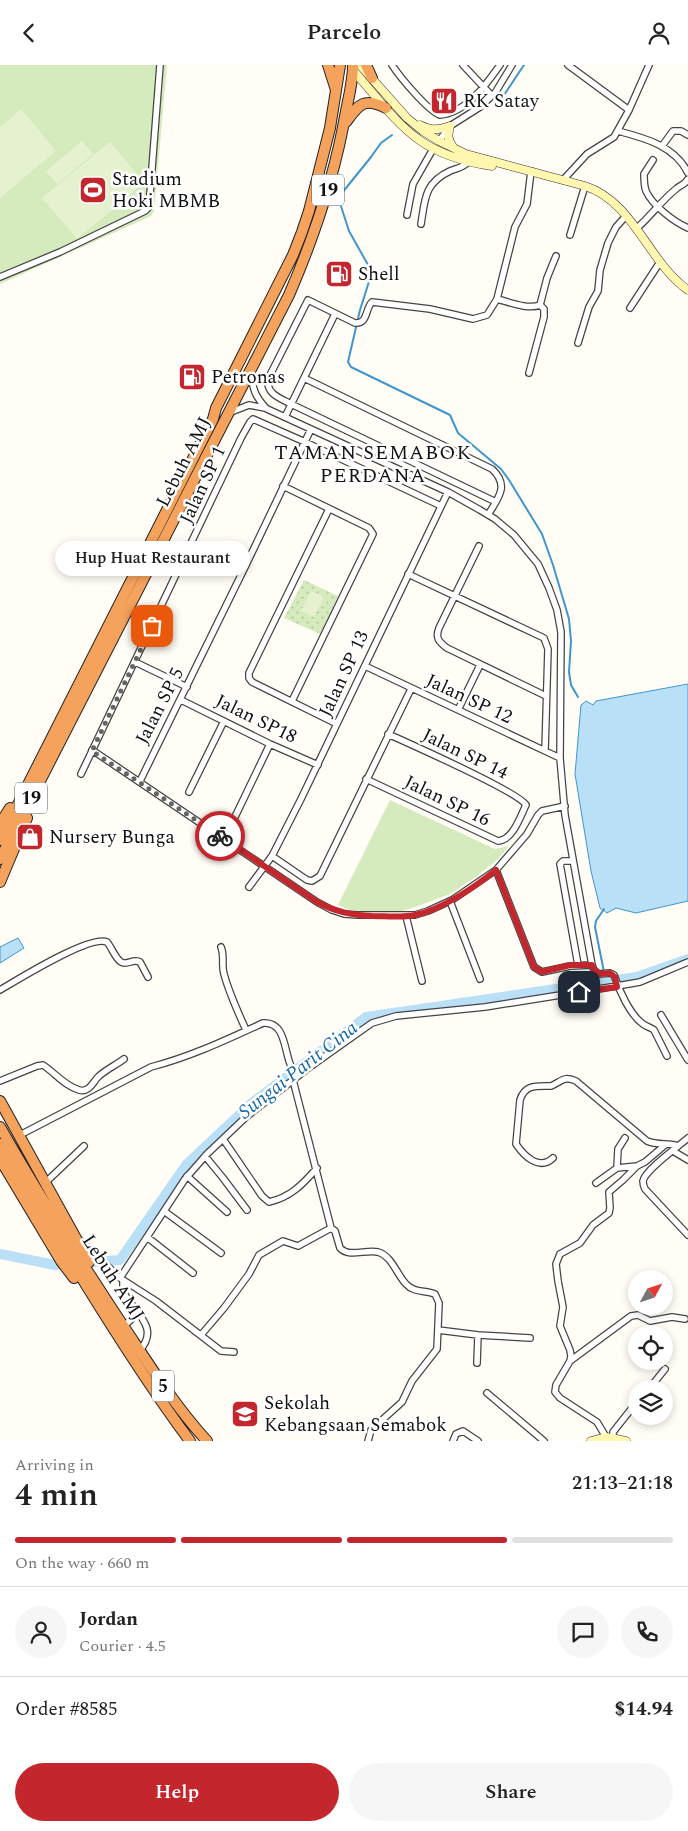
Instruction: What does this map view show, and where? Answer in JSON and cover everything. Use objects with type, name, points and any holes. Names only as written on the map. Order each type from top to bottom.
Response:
[{"type":"highway","points":[[328,65],[337,93]]},
{"type":"highway","name":"Lebuh AMJ","points":[[51,750],[213,419],[216,408],[293,255],[312,202],[330,128],[340,65]]},
{"type":"highway","points":[[366,65],[372,78]]},
{"type":"highway","name":"Lebuh AMJ","points":[[0,859],[4,842],[51,750],[229,413],[289,295],[310,245],[333,175],[355,67]]},
{"type":"highway","points":[[344,125],[361,104],[376,103],[386,109]]},
{"type":"highway","points":[[0,824],[51,750]]},
{"type":"highway","points":[[0,882],[51,750]]},
{"type":"highway","points":[[0,1101],[71,1231],[79,1263]]},
{"type":"highway","name":"Lebuh AMJ","points":[[0,1127],[37,1199]]},
{"type":"highway","name":"Lebuh AMJ","points":[[0,1144],[139,1351],[188,1420],[207,1441]]},
{"type":"highway","points":[[0,1159],[79,1263]]},
{"type":"highway","name":"Lebuh AMJ","points":[[79,1263],[117,1335],[153,1390],[190,1441]]},
{"type":"main road","points":[[355,67],[372,78],[407,118],[423,131],[454,149],[504,165],[595,189],[610,198],[672,277],[688,291]]},
{"type":"main road","points":[[355,67],[386,109],[412,136],[433,149],[454,158],[495,166],[504,165]]},
{"type":"main road","points":[[407,118],[430,129],[438,130],[450,126],[448,141],[454,149]]},
{"type":"main road","points":[[412,136],[432,143],[439,141]]},
{"type":"main road","points":[[439,141],[441,148],[454,158]]},
{"type":"main road","points":[[591,1441],[609,1438],[626,1441]]},
{"type":"street","points":[[0,277],[60,252],[145,211],[149,207],[151,202],[160,65]]},
{"type":"street","points":[[392,65],[430,109],[440,115],[451,113],[484,88],[500,65]]},
{"type":"street","points":[[463,65],[492,96]]},
{"type":"street","points":[[439,141],[450,126],[480,107],[492,96],[512,65]]},
{"type":"street","points":[[568,65],[629,110]]},
{"type":"street","points":[[563,180],[587,154],[609,142],[618,131],[649,65]]},
{"type":"street","points":[[618,131],[662,146],[676,155],[688,173]]},
{"type":"street","points":[[662,146],[673,131],[681,131],[688,135]]},
{"type":"street","points":[[408,215],[413,184],[433,149]]},
{"type":"street","points":[[654,160],[644,175],[646,191],[659,207],[688,228]]},
{"type":"street","points":[[421,225],[426,194],[432,183],[468,162]]},
{"type":"street","points":[[496,502],[291,405],[270,391],[268,379],[308,300],[357,323],[366,318],[372,302],[430,309],[473,319],[487,315],[497,299],[515,227],[527,204],[532,171]]},
{"type":"street","points":[[636,229],[677,187],[686,183],[688,179]]},
{"type":"street","points":[[570,235],[585,186]]},
{"type":"street","points":[[578,343],[589,307],[598,291],[600,270],[608,243],[616,227],[626,216]]},
{"type":"street","points":[[540,305],[547,278],[556,256]]},
{"type":"street","points":[[630,308],[660,261]]},
{"type":"street","points":[[497,299],[525,306],[537,307],[540,305]]},
{"type":"street","points":[[529,373],[544,317],[544,309],[540,305]]},
{"type":"street","points":[[285,417],[335,314]]},
{"type":"street","points":[[252,369],[254,394],[265,408]]},
{"type":"street","points":[[304,378],[488,466],[496,473],[501,482],[502,491],[488,515]]},
{"type":"street","points":[[229,413],[249,405],[265,408],[448,493],[488,515],[514,535],[531,555],[544,576],[557,610],[562,643],[560,758],[566,823],[592,965],[599,974],[610,973],[615,977],[617,985],[637,1018],[644,1025],[654,1030],[667,1056]]},
{"type":"street","name":"Jalan SP 1","points":[[81,774],[250,422],[253,419],[258,420],[305,442]]},
{"type":"street","name":"Jalan SP 5","points":[[140,781],[311,429]]},
{"type":"street","points":[[305,442],[441,507]]},
{"type":"street","points":[[283,486],[369,528],[373,534],[292,701]]},
{"type":"street","name":"Jalan SP 13","points":[[249,887],[272,856],[318,765],[448,493]]},
{"type":"street","points":[[328,509],[249,673],[249,678],[252,682],[337,724]]},
{"type":"street","points":[[479,546],[439,628],[437,639],[447,648],[546,696]]},
{"type":"street","points":[[408,574],[544,638],[548,649],[545,751]]},
{"type":"street","points":[[135,662],[187,687]]},
{"type":"street","points":[[458,710],[480,665]]},
{"type":"street","name":"Jalan SP 12","points":[[365,666],[560,758]]},
{"type":"street","points":[[272,856],[307,880],[317,879],[324,872],[366,779],[411,689]]},
{"type":"street","name":"Jalan SP18","points":[[181,699],[270,744],[318,765]]},
{"type":"street","points":[[189,792],[224,721]]},
{"type":"street","name":"Jalan SP 14","points":[[388,734],[500,787],[524,800],[526,805]]},
{"type":"street","points":[[233,821],[270,744]]},
{"type":"street","points":[[92,751],[140,781],[332,910],[358,915],[415,915],[450,901],[496,870],[527,835],[542,811],[565,806]]},
{"type":"street","name":"Jalan SP 16","points":[[366,779],[498,841],[502,841],[509,836],[526,805]]},
{"type":"street","points":[[573,861],[563,861],[560,864],[578,965]]},
{"type":"street","points":[[496,870],[534,967],[542,972],[578,965],[592,965]]},
{"type":"street","points":[[450,901],[480,979]]},
{"type":"street","points":[[406,916],[422,981]]},
{"type":"street","points":[[0,990],[74,950],[99,941],[107,942],[120,961],[124,963],[134,960],[140,962],[148,977]]},
{"type":"street","points":[[221,947],[224,955],[222,965],[224,975],[246,1031]]},
{"type":"street","points":[[139,1351],[148,1341],[148,1328],[125,1295],[121,1279],[187,1176],[246,1117],[295,1074],[372,1023],[384,1019],[485,1007],[640,982],[688,962]]},
{"type":"street","points":[[661,1015],[688,1060]]},
{"type":"street","points":[[18,1136],[151,1067],[175,1061],[262,1023],[269,1022],[275,1026],[281,1034],[295,1074],[331,1228],[335,1231],[340,1248],[343,1251],[376,1251],[383,1254],[406,1285],[414,1290],[431,1292],[439,1303],[437,1349],[412,1381],[402,1402],[371,1430],[368,1441]]},
{"type":"street","points":[[0,1081],[43,1065],[61,1080],[80,1090],[84,1090],[93,1085],[97,1077],[124,1059]]},
{"type":"street","points":[[553,1158],[544,1163],[538,1163],[529,1159],[516,1144],[520,1100],[529,1088],[537,1085],[551,1086],[564,1078],[576,1081],[642,1138],[653,1144],[675,1144],[678,1146]]},
{"type":"street","points":[[617,1168],[618,1149],[626,1138]]},
{"type":"street","points":[[688,1138],[643,1179],[645,1189],[688,1235]]},
{"type":"street","points":[[223,1139],[262,1196],[269,1202],[296,1191],[317,1168]]},
{"type":"street","points":[[570,1361],[570,1350],[560,1327],[563,1307],[556,1264],[560,1254],[585,1238],[593,1225],[609,1213],[609,1192],[637,1166],[645,1162],[665,1145]]},
{"type":"street","points":[[45,1183],[84,1146]]},
{"type":"street","points":[[673,1151],[688,1160]]},
{"type":"street","points":[[205,1156],[228,1183],[247,1210]]},
{"type":"street","points":[[596,1183],[617,1168],[637,1166]]},
{"type":"street","points":[[187,1176],[227,1212]]},
{"type":"street","points":[[164,1211],[221,1253]]},
{"type":"street","points":[[201,1335],[249,1274],[256,1258],[262,1252],[283,1241],[298,1246],[331,1228]]},
{"type":"street","points":[[147,1237],[193,1273]]},
{"type":"street","points":[[79,1263],[112,1272],[156,1301],[221,1351],[234,1352]]},
{"type":"street","points":[[124,1326],[138,1313]]},
{"type":"street","points":[[628,1413],[609,1438],[597,1422],[555,1392],[556,1385],[570,1361],[631,1316],[638,1315],[650,1321],[672,1317],[685,1319]]},
{"type":"street","points":[[438,1330],[478,1335],[530,1338]]},
{"type":"street","points":[[477,1363],[478,1335]]},
{"type":"street","points":[[656,1380],[664,1370]]},
{"type":"street","points":[[487,1393],[544,1441]]},
{"type":"street","points":[[453,1441],[456,1434],[463,1431],[478,1441]]},
{"type":"green space","points":[[0,65],[167,65],[154,211],[151,216],[0,284]]},
{"type":"green space","points":[[21,109],[56,151],[0,198],[0,127]]},
{"type":"green space","name":"Stadium Hoki MBMB","points":[[82,141],[93,154],[57,184],[46,171]]},
{"type":"green space","name":"Stadium Hoki MBMB","points":[[110,142],[144,183],[77,239],[42,198]]},
{"type":"green space","points":[[304,580],[338,596],[320,634],[284,618]]},
{"type":"green space","points":[[311,591],[324,597],[314,617],[301,611]]},
{"type":"green space","points":[[390,800],[495,849],[509,846],[498,859],[450,894],[415,907],[392,914],[350,910],[338,905]]},
{"type":"water","points":[[688,684],[688,901],[636,913],[616,908],[607,913],[600,908],[591,871],[575,774],[581,705],[586,701],[593,705],[596,701]]},
{"type":"water","points":[[18,938],[24,948],[0,963],[0,947]]},
{"type":"waterway","points":[[502,98],[524,65]]},
{"type":"waterway","points":[[392,135],[381,143],[342,193],[339,200],[349,231],[372,272],[360,310],[348,362],[351,367],[450,415],[458,433],[501,469],[509,480],[542,534],[553,565],[569,619],[571,641],[569,672],[571,685],[578,697]]},
{"type":"waterway","points":[[604,909],[596,921],[595,927],[604,972]]},
{"type":"waterway","name":"Sungai Parit Cina","points":[[0,1254],[55,1265],[120,1260],[186,1165],[252,1103],[366,1017],[637,977],[688,959]]},
{"type":"way so far","points":[[152,626],[92,751],[140,781],[220,836]]},
{"type":"place","name":"RK Satay","points":[[444,101]]},
{"type":"place","name":"Stadium Hoki MBMB","points":[[93,190]]},
{"type":"place","name":"Shell","points":[[339,274]]},
{"type":"place","name":"Petronas","points":[[192,377]]},
{"type":"place","name":"Hup Huat Restaurant","points":[[152,626]]},
{"type":"place","name":"Nursery Bunga","points":[[30,837]]},
{"type":"place","name":"Sekolah Kebangsaan Semabok","points":[[245,1414]]},
{"type":"district","name":"TAMAN SEMABOK PERDANA","points":[[373,464]]},
{"type":"route","points":[[220,836],[317,902],[344,914],[415,915],[452,900],[496,870],[534,967],[538,971],[542,972],[570,965],[592,965],[599,974],[612,973],[615,977],[617,987],[579,992]]}]
